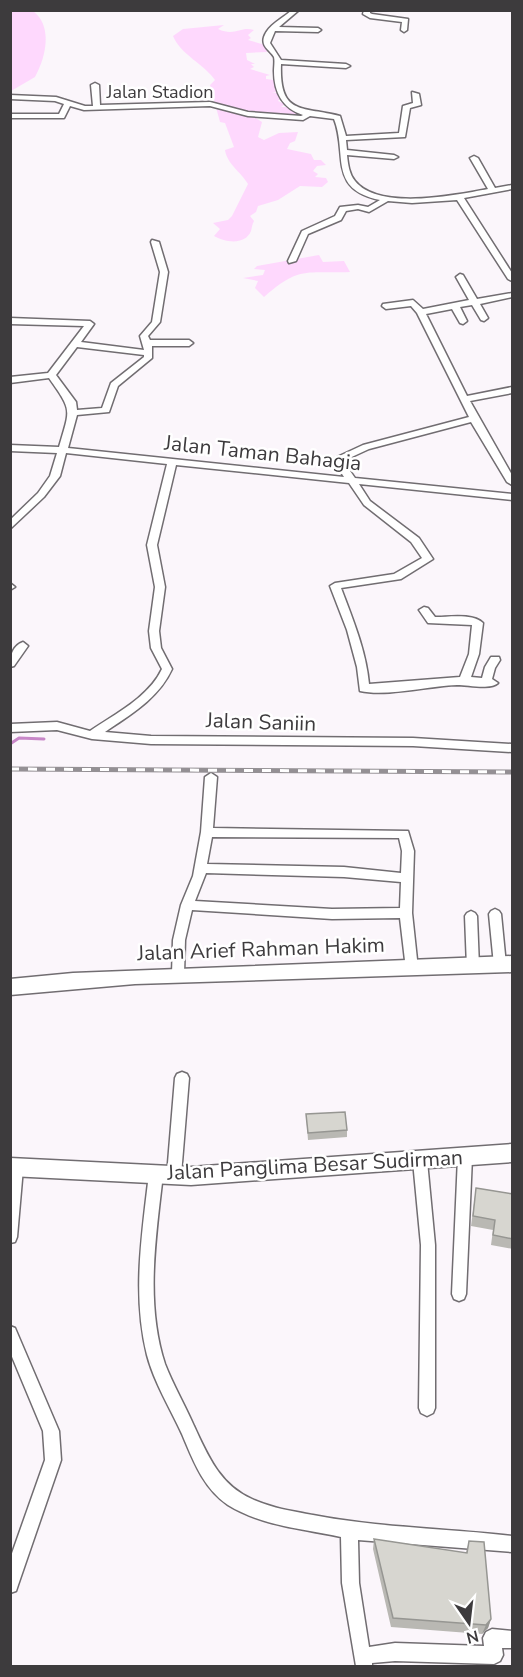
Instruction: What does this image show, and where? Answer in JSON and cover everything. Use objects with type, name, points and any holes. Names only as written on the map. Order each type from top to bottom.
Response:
[{"type":"main road","name":"Jalan Arief Rahman Hakim","points":[[10,987],[66,980],[178,974],[507,965]]},
{"type":"main road","name":"Jalan Panglima Besar Sudirman","points":[[13,1167],[165,1175],[420,1161],[513,1153]]},
{"type":"street","points":[[296,10],[274,29],[267,43],[278,57],[276,73],[280,96],[294,109],[307,114],[337,118],[344,152],[344,168],[355,187],[385,200],[459,197],[513,187]]},
{"type":"street","points":[[367,10],[366,14],[370,16],[406,20],[404,30]]},
{"type":"street","points":[[274,29],[318,30]]},
{"type":"street","points":[[278,62],[346,66]]},
{"type":"street","points":[[95,85],[97,108]]},
{"type":"street","points":[[342,138],[369,133],[402,135],[407,106],[417,105],[415,94]]},
{"type":"street","name":"Jalan Stadion","points":[[10,97],[56,99],[79,107],[210,104],[248,114],[299,119],[306,117],[307,114]]},
{"type":"street","points":[[10,116],[61,116],[69,102]]},
{"type":"street","points":[[344,152],[394,157]]},
{"type":"street","points":[[474,158],[493,191]]},
{"type":"street","points":[[459,197],[513,279]]},
{"type":"street","points":[[292,261],[306,233],[338,218],[343,209],[358,207],[368,210],[385,200]]},
{"type":"street","points":[[73,413],[106,410],[114,385],[145,361],[148,348],[144,334],[157,320],[164,272],[155,242]]},
{"type":"street","points":[[460,277],[484,318]]},
{"type":"street","points":[[421,312],[513,295]]},
{"type":"street","points":[[386,306],[413,303],[421,312],[474,418],[513,482]]},
{"type":"street","points":[[454,305],[463,321]]},
{"type":"street","points":[[10,321],[90,324],[77,344],[51,375],[10,380]]},
{"type":"street","points":[[77,344],[148,348],[189,344]]},
{"type":"street","points":[[10,526],[49,488],[58,469],[61,450],[73,413],[71,402],[51,375]]},
{"type":"street","points":[[465,399],[513,390]]},
{"type":"street","points":[[474,418],[377,444],[340,458],[338,462],[367,503],[415,540],[428,559],[397,577],[335,585],[357,650],[363,687],[420,686],[465,680],[489,682],[490,667],[495,660]]},
{"type":"street","name":"Jalan Taman Bahagia","points":[[10,448],[61,450],[513,497]]},
{"type":"street","points":[[92,735],[152,691],[165,678],[167,669],[156,648],[154,631],[160,587],[153,545],[172,462]]},
{"type":"street","points":[[424,610],[432,621],[474,621],[478,623],[474,654],[465,680]]},
{"type":"street","points":[[10,663],[23,646]]},
{"type":"street","name":"Jalan Saniin","points":[[10,728],[57,726],[92,735],[151,740],[413,742],[513,748]]},
{"type":"street","points":[[178,974],[179,940],[186,905],[201,868],[207,832],[211,777]]},
{"type":"street","points":[[207,832],[404,834],[408,851],[406,913],[412,969]]},
{"type":"street","points":[[201,868],[344,872],[406,878]]},
{"type":"street","points":[[186,905],[332,914],[406,913]]},
{"type":"street","points":[[495,914],[507,965]]},
{"type":"street","points":[[471,916],[473,967]]},
{"type":"street","points":[[182,1078],[165,1175],[147,1257],[150,1329],[164,1379],[203,1462],[223,1491],[246,1505],[264,1512],[350,1531],[513,1544]]},
{"type":"street","points":[[459,1294],[465,1157]]},
{"type":"street","points":[[420,1161],[428,1245],[428,1408]]},
{"type":"street","points":[[10,1237],[13,1167]]},
{"type":"street","points":[[10,1333],[51,1431],[53,1460],[10,1585]]},
{"type":"street","points":[[350,1531],[349,1582],[354,1626],[363,1661],[395,1652],[494,1655],[492,1638],[513,1640]]},
{"type":"shaded area","points":[[11,10],[33,11],[43,25],[46,42],[35,77],[11,91]]},
{"type":"shaded area","points":[[224,25],[218,29],[229,32],[254,30],[248,35],[251,38],[248,40],[265,45],[267,52],[246,53],[247,60],[255,64],[251,64],[254,67],[250,69],[270,75],[266,76],[266,79],[281,81],[275,88],[281,91],[272,93],[281,93],[283,95],[278,101],[285,104],[281,107],[289,107],[301,118],[254,117],[262,122],[258,137],[264,140],[279,133],[298,132],[295,141],[290,143],[287,149],[311,154],[314,160],[321,160],[326,165],[317,166],[313,171],[318,174],[315,177],[326,178],[328,182],[322,187],[300,186],[278,200],[258,206],[256,212],[250,216],[254,221],[251,231],[248,236],[239,241],[223,240],[214,236],[220,229],[213,223],[228,220],[232,216],[248,184],[226,155],[225,150],[234,147],[225,123],[220,122],[210,85],[215,80],[181,49],[173,36],[183,29]]},
{"type":"shaded area","points":[[319,255],[323,262],[344,261],[350,272],[304,273],[287,280],[264,297],[255,288],[258,281],[243,278],[263,275],[265,270],[254,269],[257,266]]},
{"type":"building","points":[[345,1112],[347,1130],[308,1133],[306,1114]]},
{"type":"building","points":[[476,1188],[513,1194],[513,1239],[493,1235],[495,1220],[473,1216]]},
{"type":"building","points":[[374,1539],[467,1553],[469,1541],[484,1542],[491,1619],[486,1625],[393,1618]]},
{"type":"waterway","points":[[10,744],[19,738],[44,739]]},
{"type":"railway","points":[[10,769],[512,772]]}]
